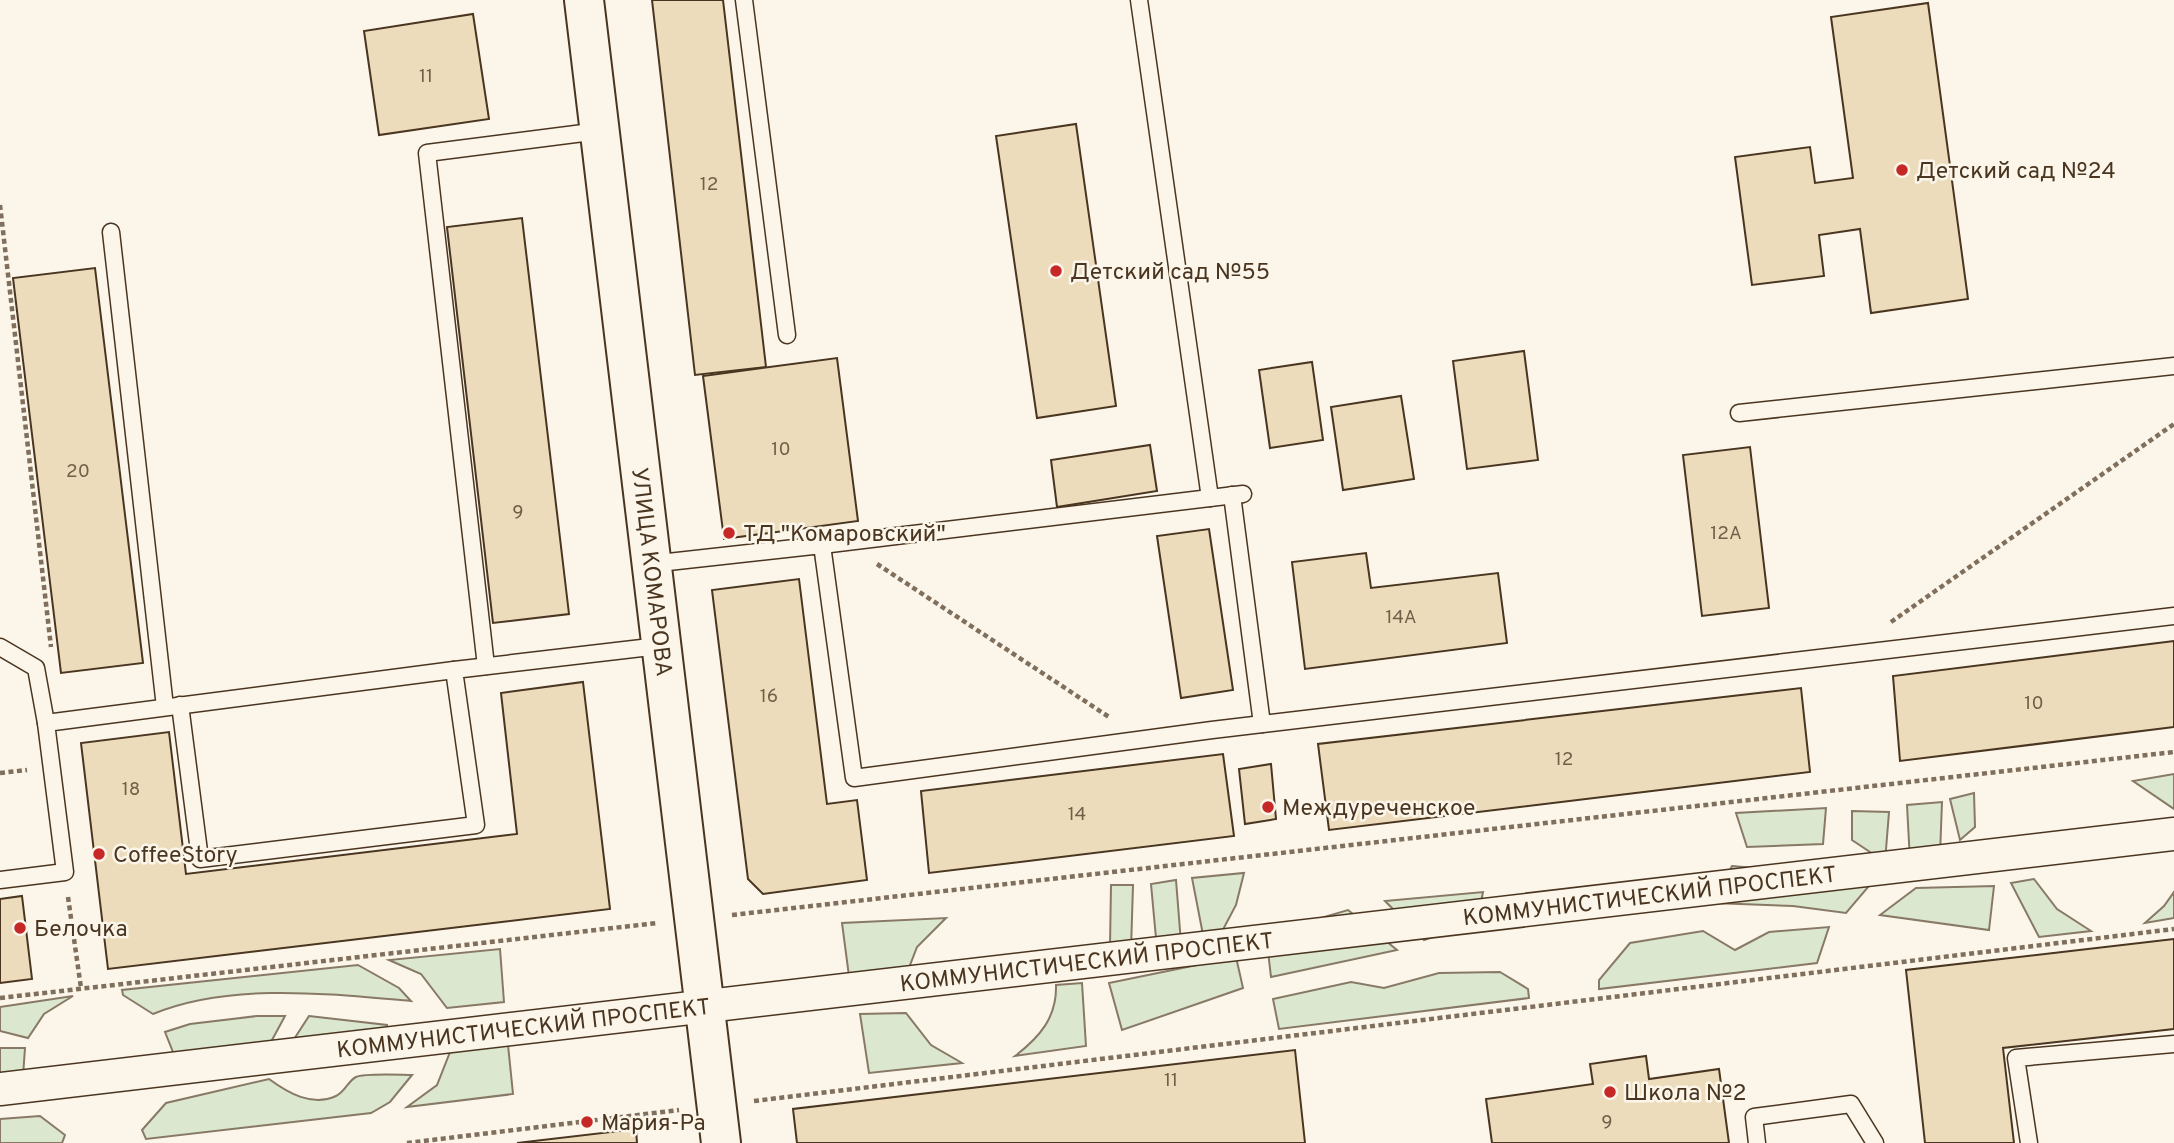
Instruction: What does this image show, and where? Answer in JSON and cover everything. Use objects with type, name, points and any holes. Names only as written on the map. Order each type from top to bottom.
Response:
[{"type":"street","name":"УЛИЦА КОМАРОВА","points":[[584,0],[659,646],[721,1143]]},
{"type":"street","name":"КОММУНИСТИЧЕСКИЙ ПРОСПЕКТ","points":[[0,1089],[2174,834]]},
{"type":"lane","points":[[744,0],[787,335]]},
{"type":"lane","points":[[1139,0],[1210,498]]},
{"type":"lane","points":[[486,666],[427,153],[599,131]]},
{"type":"lane","points":[[111,232],[173,706],[200,859],[476,825],[454,670]]},
{"type":"lane","points":[[1739,413],[2174,366]]},
{"type":"lane","points":[[650,564],[1237,495],[1262,724]]},
{"type":"lane","points":[[821,545],[854,778],[1262,724],[2174,615]]},
{"type":"lane","points":[[46,723],[659,646]]},
{"type":"lane","points":[[0,647],[36,668],[46,723],[65,872],[0,880]]},
{"type":"lane","points":[[2029,1143],[2016,1058],[2174,1044]]},
{"type":"lane","points":[[1756,1143],[1754,1117],[1851,1104],[1875,1143]]},
{"type":"path","points":[[0,205],[51,653]]},
{"type":"path","points":[[1890,623],[2174,424]]},
{"type":"path","points":[[844,542],[1142,739]]},
{"type":"path","points":[[0,998],[2174,752]]},
{"type":"path","points":[[65,872],[81,988]]},
{"type":"path","points":[[407,1143],[2174,929]]},
{"type":"green space","points":[[2174,774],[2174,809],[2133,781]]},
{"type":"green space","points":[[1974,793],[1975,827],[1960,840],[1950,799]]},
{"type":"green space","points":[[1942,802],[1940,855],[1910,861],[1907,805]]},
{"type":"green space","points":[[1826,808],[1823,844],[1747,847],[1736,813]]},
{"type":"green space","points":[[1852,811],[1889,812],[1885,862],[1852,840]]},
{"type":"green space","points":[[1732,866],[1801,872],[1869,886],[1846,913],[1793,906],[1714,903]]},
{"type":"green space","points":[[1244,873],[1236,905],[1218,939],[1204,940],[1192,878]]},
{"type":"green space","points":[[2034,879],[2057,909],[2091,931],[2039,937],[2011,883]]},
{"type":"green space","points":[[1176,880],[1181,943],[1157,949],[1151,884]]},
{"type":"green space","points":[[1111,885],[1133,885],[1131,950],[1110,946]]},
{"type":"green space","points":[[1994,886],[1989,930],[1880,915],[1916,888]]},
{"type":"green space","points":[[1483,892],[1477,922],[1424,940],[1385,901]]},
{"type":"green space","points":[[2174,892],[2174,918],[2145,923],[2164,906]]},
{"type":"green space","points":[[1348,910],[1397,950],[1271,977],[1266,934]]},
{"type":"green space","points":[[946,918],[917,947],[905,978],[850,984],[842,923]]},
{"type":"green space","points":[[1829,927],[1817,963],[1599,989],[1599,980],[1630,943],[1703,931],[1735,950],[1769,932]]},
{"type":"green space","points":[[500,949],[504,1002],[447,1008],[421,974],[389,960]]},
{"type":"green space","points":[[1236,957],[1243,988],[1122,1030],[1109,983]]},
{"type":"green space","points":[[358,965],[399,988],[411,1001],[314,994],[247,994],[214,997],[153,1014],[123,995],[122,990]]},
{"type":"green space","points":[[1500,972],[1528,989],[1529,998],[1279,1029],[1273,999],[1351,982],[1384,988],[1439,973]]},
{"type":"green space","points":[[1082,983],[1086,1046],[1015,1056],[1039,1034],[1050,1017],[1056,985]]},
{"type":"green space","points":[[73,996],[44,1014],[28,1038],[0,1031],[0,1007]]},
{"type":"green space","points":[[906,1013],[931,1045],[962,1063],[869,1073],[860,1014]]},
{"type":"green space","points":[[257,1016],[285,1016],[265,1053],[173,1052],[165,1032],[190,1024]]},
{"type":"green space","points":[[309,1016],[387,1025],[390,1051],[287,1050]]},
{"type":"green space","points":[[507,1035],[513,1094],[407,1107],[437,1085],[454,1042]]},
{"type":"green space","points":[[0,1048],[25,1048],[23,1076],[0,1083]]},
{"type":"green space","points":[[412,1075],[390,1102],[371,1113],[146,1139],[142,1130],[166,1103],[269,1079],[301,1097],[318,1100],[336,1096],[356,1077]]},
{"type":"green space","points":[[40,1116],[65,1135],[62,1143],[0,1143],[0,1119]]},
{"type":"building","points":[[652,0],[723,0],[766,367],[695,375]]},
{"type":"building","points":[[1928,3],[1968,299],[1871,313],[1860,229],[1819,235],[1824,276],[1752,285],[1735,157],[1810,147],[1815,183],[1853,178],[1831,17]]},
{"type":"building","points":[[473,14],[489,119],[379,135],[364,31]]},
{"type":"building","name":"Детский сад №55","points":[[1076,124],[1116,406],[1037,418],[996,136]]},
{"type":"building","points":[[522,218],[569,614],[493,623],[447,227]]},
{"type":"building","points":[[95,268],[143,663],[61,673],[13,278]]},
{"type":"building","points":[[1524,351],[1538,460],[1467,469],[1453,361]]},
{"type":"building","points":[[837,358],[858,521],[724,539],[703,376]]},
{"type":"building","points":[[1312,362],[1323,440],[1270,448],[1259,370]]},
{"type":"building","points":[[1401,396],[1414,479],[1343,490],[1331,407]]},
{"type":"building","points":[[1150,445],[1157,491],[1057,507],[1051,460]]},
{"type":"building","points":[[1750,447],[1769,608],[1702,616],[1683,455]]},
{"type":"building","points":[[1209,529],[1233,690],[1181,698],[1157,536]]},
{"type":"building","points":[[1366,553],[1371,588],[1498,573],[1507,643],[1305,669],[1292,562]]},
{"type":"building","points":[[799,579],[827,804],[857,800],[867,880],[763,894],[748,879],[712,590]]},
{"type":"building","points":[[2174,641],[2174,727],[1900,761],[1893,676]]},
{"type":"building","points":[[583,682],[610,909],[108,969],[81,743],[169,732],[186,874],[517,834],[501,693]]},
{"type":"building","points":[[1801,688],[1810,772],[1329,830],[1318,744]]},
{"type":"building","points":[[1223,754],[1234,836],[929,873],[921,791]]},
{"type":"building","points":[[1271,764],[1276,819],[1245,824],[1239,769]]},
{"type":"building","points":[[22,896],[32,979],[0,983],[0,899]]},
{"type":"building","points":[[2174,939],[2174,1029],[2003,1048],[2014,1143],[1925,1143],[1906,970]]},
{"type":"building","points":[[1295,1050],[1305,1143],[797,1143],[793,1109]]},
{"type":"building","points":[[1646,1056],[1649,1079],[1719,1069],[1729,1143],[1492,1143],[1486,1099],[1593,1084],[1590,1064]]},
{"type":"building","points":[[636,1129],[637,1143],[517,1143]]},
{"type":"place","name":"Детский сад №24","points":[[1902,170]]},
{"type":"place","name":"Детский сад №55","points":[[1056,271]]},
{"type":"place","name":"ТД \"Комаровский\"","points":[[729,533]]},
{"type":"place","name":"Междуреченское","points":[[1268,807]]},
{"type":"place","name":"CoffeeStory","points":[[99,854]]},
{"type":"place","name":"Белочка","points":[[20,928]]},
{"type":"place","name":"Школа №2","points":[[1610,1092]]},
{"type":"place","name":"Мария-Ра","points":[[587,1122]]}]
